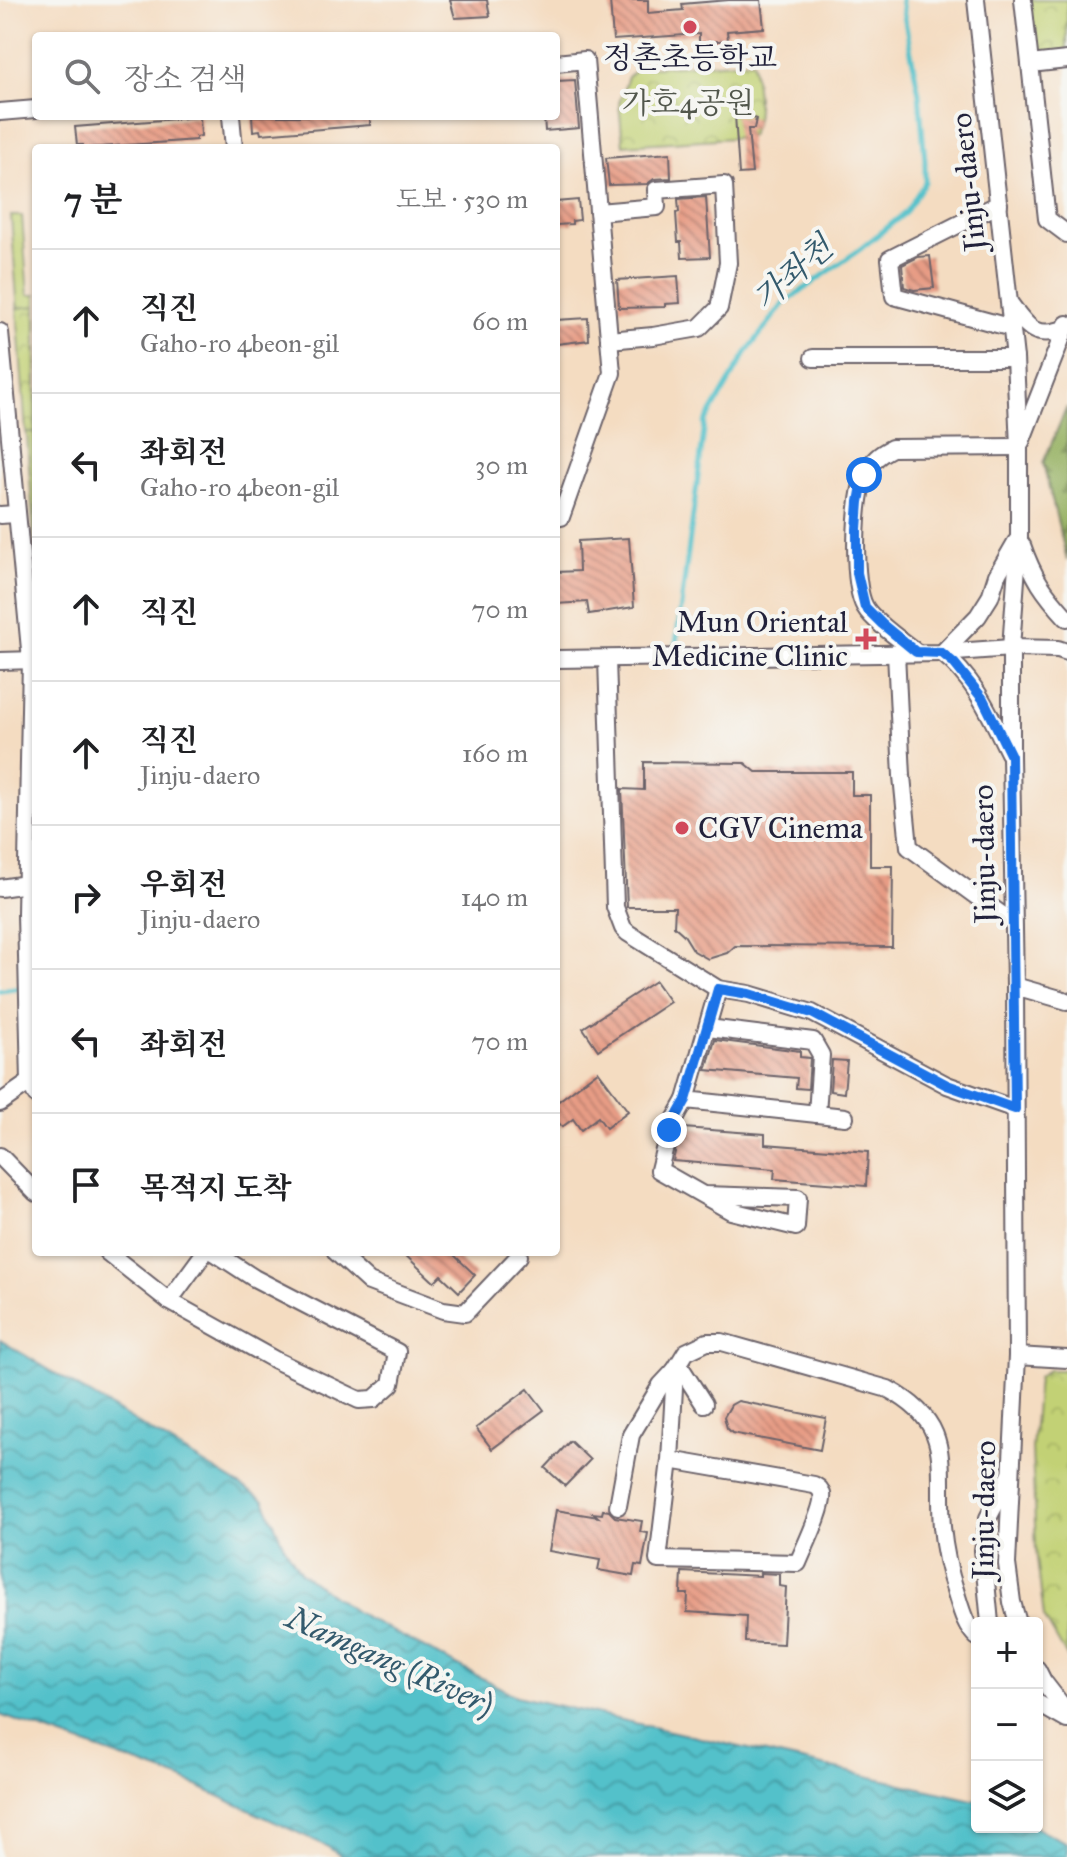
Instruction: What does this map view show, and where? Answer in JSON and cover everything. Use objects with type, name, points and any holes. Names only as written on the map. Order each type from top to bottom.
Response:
[{"type":"street","name":"Jinju-daero","points":[[976,0],[1015,358],[1019,447],[1019,538],[1011,648],[1017,1356],[1007,1564],[1016,1617]]},
{"type":"street","points":[[1023,0],[1047,219],[1067,234]]},
{"type":"street","points":[[560,63],[585,60],[612,373],[560,517]]},
{"type":"street","points":[[1030,64],[1067,60]]},
{"type":"street","points":[[0,112],[32,109]]},
{"type":"street","points":[[231,120],[234,144]]},
{"type":"street","points":[[598,212],[657,207],[656,190],[724,185],[728,263],[719,308],[699,328],[609,340]]},
{"type":"street","points":[[999,204],[890,259],[894,296],[1012,328]]},
{"type":"street","points":[[1009,303],[1034,330],[1048,334],[1066,326]]},
{"type":"street","points":[[916,652],[865,607],[857,573],[857,529],[864,475],[878,454],[892,448],[1019,447],[1066,326]]},
{"type":"street","points":[[0,332],[8,514],[32,654]]},
{"type":"street","points":[[813,358],[1015,358]]},
{"type":"street","points":[[1019,538],[1030,569],[1067,618]]},
{"type":"street","points":[[942,653],[978,616],[1019,538]]},
{"type":"street","points":[[560,659],[942,653],[1011,648],[1067,652]]},
{"type":"street","points":[[896,653],[909,847],[1013,923]]},
{"type":"street","points":[[942,653],[983,699],[1011,756]]},
{"type":"street","points":[[607,659],[615,907],[623,928],[718,989],[749,994],[812,1013],[947,1085],[1015,1109]]},
{"type":"street","points":[[0,661],[32,660]]},
{"type":"street","points":[[32,772],[31,883],[26,914],[28,1040],[32,1078]]},
{"type":"street","points":[[0,888],[31,883]]},
{"type":"street","points":[[1015,986],[1067,1001]]},
{"type":"street","points":[[705,1195],[798,1198],[796,1227],[731,1211],[659,1170],[669,1130],[686,1100],[718,989]]},
{"type":"street","points":[[708,1028],[813,1041],[821,1055],[817,1114]]},
{"type":"street","points":[[0,1103],[32,1088]]},
{"type":"street","points":[[686,1100],[845,1117]]},
{"type":"street","points":[[0,1156],[32,1189]]},
{"type":"street","points":[[112,1256],[169,1301],[275,1360],[359,1400],[374,1399],[391,1384],[397,1352],[254,1278],[220,1256]]},
{"type":"street","points":[[169,1301],[202,1256]]},
{"type":"street","points":[[340,1256],[369,1282],[443,1310],[465,1313],[519,1256]]},
{"type":"street","points":[[618,1506],[631,1435],[661,1385],[677,1368],[686,1352],[707,1342],[722,1342],[888,1389],[914,1406],[932,1425],[940,1447],[942,1526],[949,1570],[963,1616],[971,1629]]},
{"type":"street","points":[[1017,1356],[1067,1359]]},
{"type":"street","points":[[677,1368],[704,1404]]},
{"type":"street","points":[[670,1460],[819,1488],[821,1507],[798,1563],[658,1560],[677,1368]]},
{"type":"street","points":[[989,1617],[983,1550],[988,1518],[1012,1471]]},
{"type":"street","points":[[1043,1681],[1067,1712]]},
{"type":"street","points":[[1043,1706],[1067,1720]]},
{"type":"green space","points":[[1023,0],[1067,0],[1067,60],[1030,64]]},
{"type":"green space","name":"가호4공원","points":[[753,61],[757,110],[749,137],[623,145],[619,103],[628,77],[638,68]]},
{"type":"green space","points":[[11,216],[22,216],[28,295],[32,295],[32,507]]},
{"type":"green space","points":[[32,306],[32,432],[26,432],[17,308]]},
{"type":"green space","points":[[1067,407],[1067,560],[1043,463]]},
{"type":"green space","points":[[1048,1370],[1067,1370],[1067,1657],[1044,1617],[1036,1550],[1032,1449],[1038,1378]]},
{"type":"water","name":"Namgang (River)","points":[[0,1340],[264,1500],[283,1544],[301,1573],[357,1613],[516,1696],[971,1800],[971,1833],[1043,1831],[1067,1843],[1067,1857],[342,1857],[325,1845],[182,1779],[0,1715]]},
{"type":"building","points":[[450,0],[487,0],[490,16],[455,18]]},
{"type":"building","points":[[610,0],[648,0],[648,13],[683,10],[682,4],[761,0],[764,28],[727,31],[728,40],[699,43],[699,34],[613,40]]},
{"type":"building","points":[[575,80],[579,128],[545,131],[544,120],[560,120],[560,81]]},
{"type":"building","points":[[735,115],[756,119],[754,129],[748,129],[752,173],[739,174]]},
{"type":"building","points":[[200,120],[201,136],[196,140],[142,144],[77,144],[75,127]]},
{"type":"building","points":[[252,120],[370,120],[370,125],[261,134],[260,130],[253,131]]},
{"type":"building","points":[[670,153],[671,178],[654,179],[647,184],[609,185],[606,158]]},
{"type":"building","points":[[706,197],[710,257],[682,258],[676,213],[679,212],[678,199]]},
{"type":"building","points":[[578,200],[580,220],[560,225],[560,202]]},
{"type":"building","points":[[930,256],[934,288],[914,290],[904,287],[902,265],[918,257]]},
{"type":"building","points":[[678,276],[680,303],[665,304],[665,307],[619,308],[617,280]]},
{"type":"building","points":[[588,318],[589,340],[560,344],[560,320]]},
{"type":"building","points":[[629,538],[634,607],[589,614],[587,602],[560,604],[560,572],[579,571],[578,541]]},
{"type":"building","points":[[644,762],[745,763],[756,772],[852,772],[852,795],[870,795],[870,866],[893,866],[892,947],[735,946],[727,953],[708,959],[694,951],[674,926],[675,907],[627,907],[622,789],[644,790]]},
{"type":"building","points":[[655,981],[670,1002],[598,1050],[583,1028]]},
{"type":"building","points":[[715,1040],[800,1051],[800,1057],[810,1058],[808,1089],[796,1088],[797,1078],[706,1070]]},
{"type":"building","points":[[832,1060],[847,1061],[844,1093],[830,1091]]},
{"type":"building","points":[[598,1071],[628,1111],[606,1128],[598,1117],[581,1130],[573,1119],[562,1127],[560,1100]]},
{"type":"building","points":[[683,1128],[765,1134],[765,1144],[868,1152],[866,1186],[774,1179],[775,1169],[673,1161]]},
{"type":"building","points":[[406,1256],[455,1256],[475,1275],[459,1292],[441,1275],[434,1282]]},
{"type":"building","points":[[528,1389],[544,1410],[492,1449],[476,1428]]},
{"type":"building","points":[[738,1401],[826,1418],[820,1450],[732,1433],[724,1417],[731,1405]]},
{"type":"building","points":[[570,1441],[590,1460],[565,1486],[545,1468]]},
{"type":"building","points":[[556,1510],[598,1517],[593,1513],[602,1514],[603,1510],[615,1517],[642,1521],[640,1532],[648,1533],[642,1566],[635,1565],[633,1576],[598,1570],[600,1560],[549,1551]]},
{"type":"building","points":[[682,1572],[779,1574],[779,1586],[786,1587],[783,1644],[745,1642],[746,1616],[687,1612],[688,1594],[681,1594]]},
{"type":"waterway","name":"가좌천","points":[[676,644],[705,423],[746,353],[784,303],[905,213],[925,182],[919,94],[901,0]]},
{"type":"waterway","name":"가좌천","points":[[0,991],[32,987]]},
{"type":"place","name":"정촌초등학교","points":[[690,27]]},
{"type":"place","name":"Mun Oriental Medicine Clinic","points":[[866,639]]},
{"type":"place","name":"CGV Cinema","points":[[682,828]]},
{"type":"route","points":[[669,1130],[686,1100],[718,989],[749,994],[812,1013],[947,1085],[1015,1109],[1011,756],[983,699],[954,663],[942,653],[916,652],[865,607],[857,573],[857,529],[864,475]]}]
